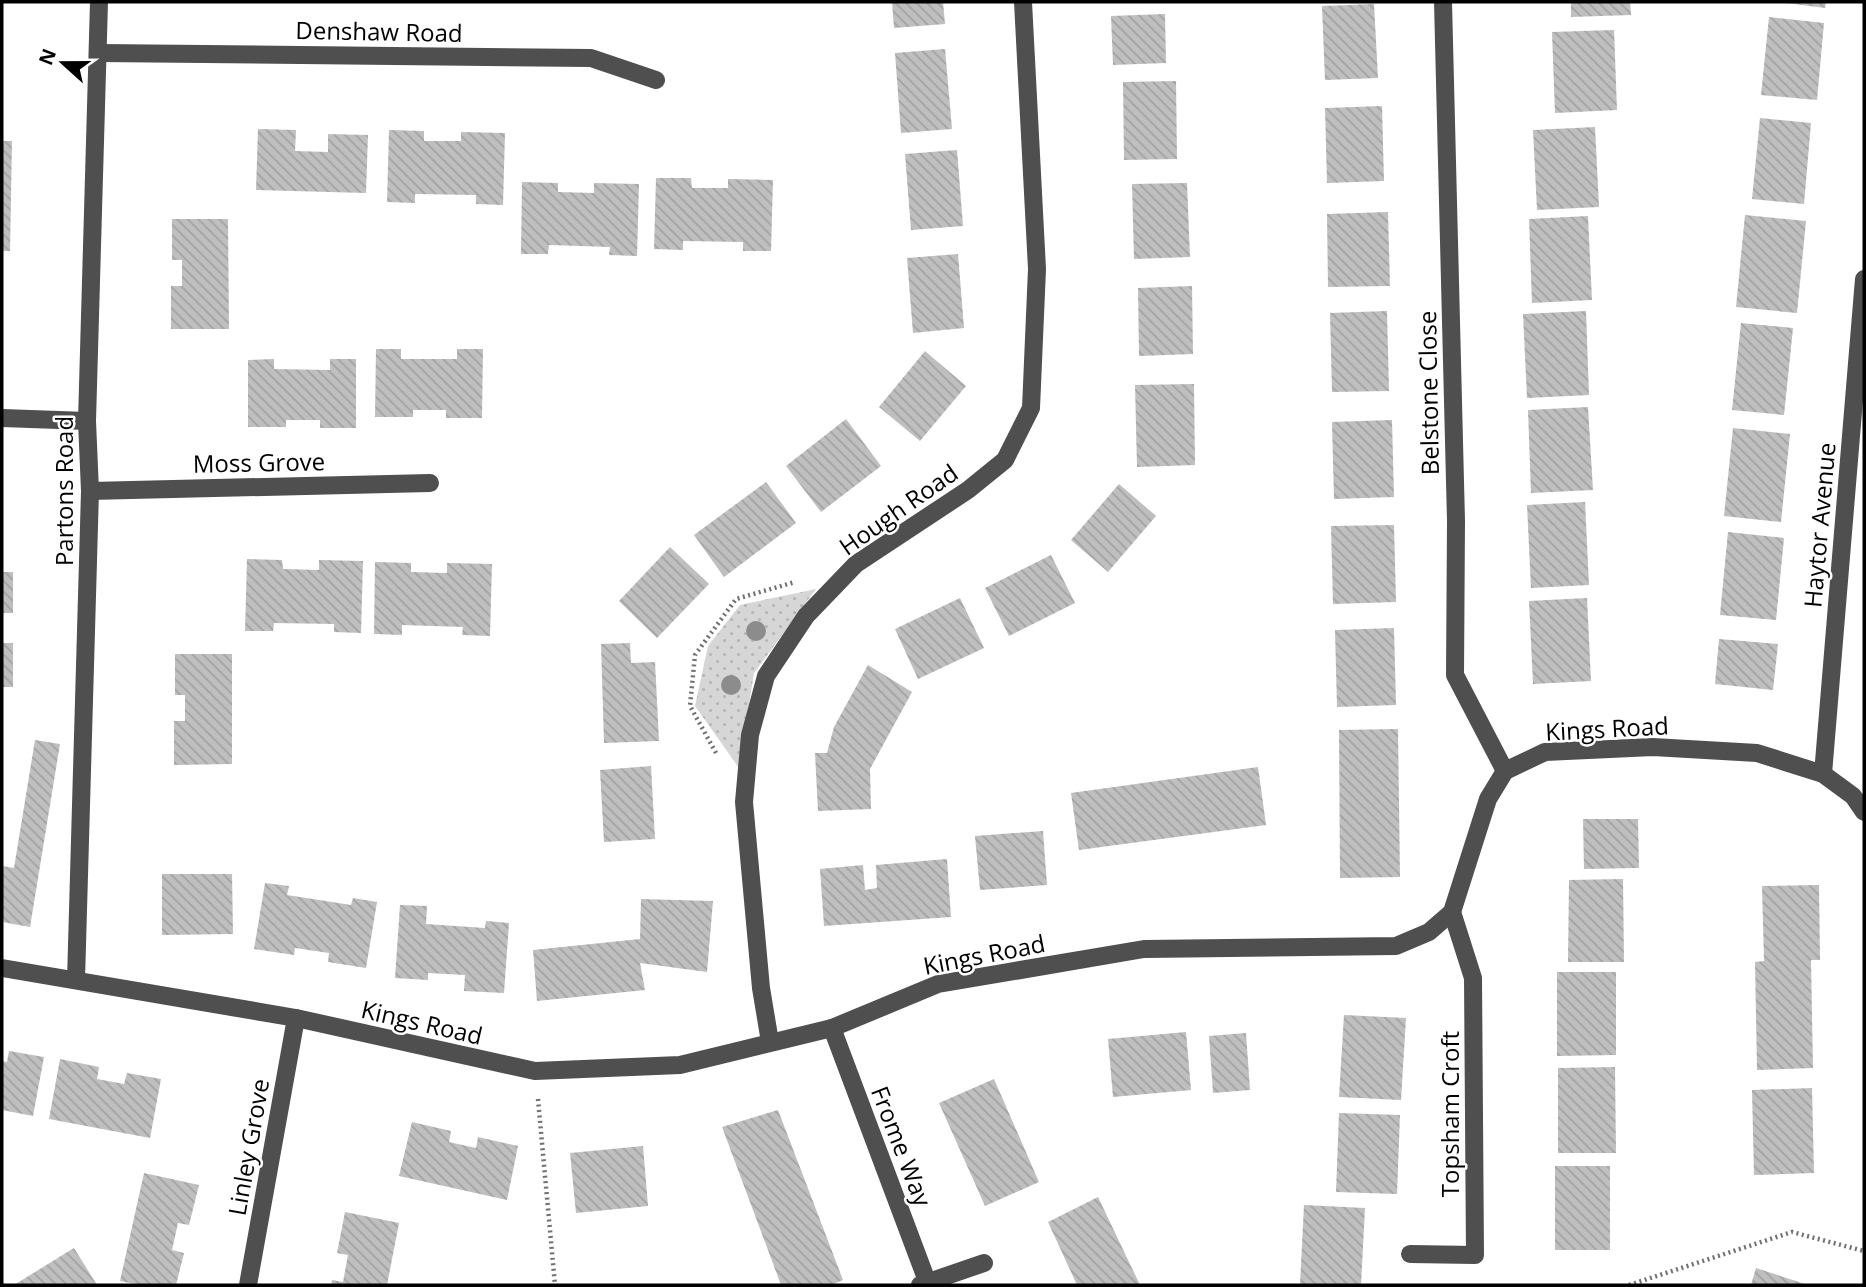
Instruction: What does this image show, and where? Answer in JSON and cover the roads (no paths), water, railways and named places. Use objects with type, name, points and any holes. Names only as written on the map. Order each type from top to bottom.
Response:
[{"type":"street","name":"Partons Road","points":[[76,980],[90,491],[87,421],[99,2]]},
{"type":"street","name":"Hough Road","points":[[770,1042],[761,988],[744,802],[750,736],[765,676],[806,616],[856,564],[968,490],[1004,460],[1031,408],[1037,270],[1023,2]]},
{"type":"street","name":"Belstone Close","points":[[1443,2],[1456,521],[1455,675],[1505,771]]},
{"type":"street","name":"Denshaw Road","points":[[99,53],[591,58],[656,80]]},
{"type":"street","name":"Haytor Avenue","points":[[1824,774],[1864,279]]},
{"type":"street","points":[[2,418],[87,421]]},
{"type":"street","name":"Moss Grove","points":[[90,491],[430,483]]},
{"type":"street","name":"Kings Road","points":[[1505,771],[1545,752],[1653,747],[1756,753],[1824,774],[1853,796],[1864,812]]},
{"type":"street","points":[[1452,912],[1488,800],[1505,771]]},
{"type":"street","name":"Kings Road","points":[[2,968],[296,1018],[535,1071],[680,1065],[832,1028],[938,984],[1144,949],[1396,946],[1429,932],[1452,912]]},
{"type":"street","name":"Topsham Croft","points":[[1410,1254],[1475,1255],[1473,978],[1452,912]]},
{"type":"street","name":"Linley Grove","points":[[248,1285],[296,1018]]},
{"type":"street","name":"Frome Way","points":[[832,1028],[924,1283],[984,1263]]}]
